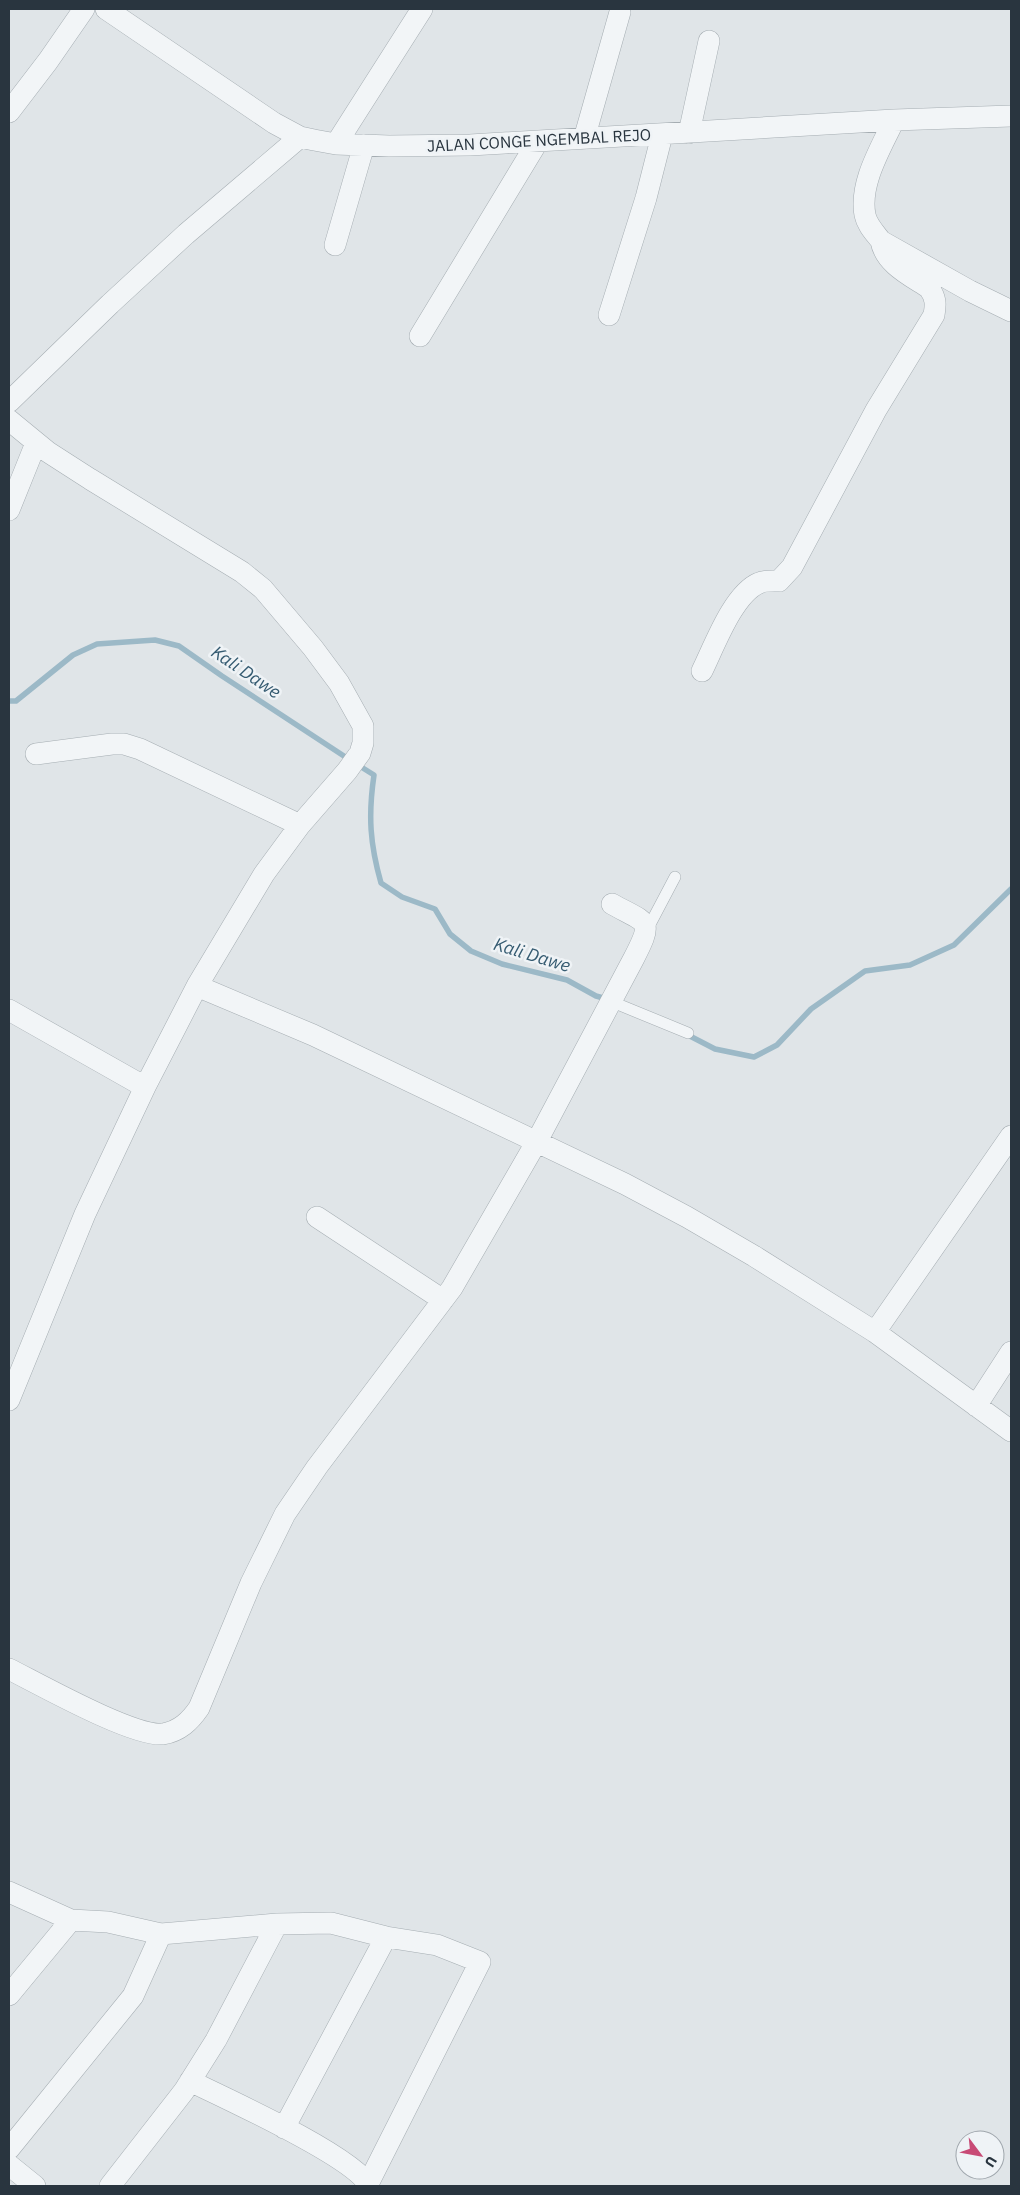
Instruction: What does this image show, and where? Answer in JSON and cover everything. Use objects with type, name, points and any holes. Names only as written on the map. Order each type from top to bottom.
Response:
[{"type":"street","points":[[9,112],[48,61],[84,9]]},
{"type":"street","name":"JALAN CONGE NGEMBAL REJO","points":[[106,9],[274,123],[300,137],[336,144],[470,145],[894,120],[1011,116]]},
{"type":"street","points":[[336,144],[422,9]]},
{"type":"street","points":[[584,139],[620,12]]},
{"type":"street","points":[[689,133],[709,41]]},
{"type":"street","points":[[894,120],[868,182],[864,201],[866,216],[871,229],[881,241],[970,292],[1011,311]]},
{"type":"street","points":[[609,316],[646,198],[662,134]]},
{"type":"street","points":[[9,402],[110,304],[186,234],[300,137]]},
{"type":"street","points":[[420,336],[538,141]]},
{"type":"street","points":[[335,245],[364,145]]},
{"type":"street","points":[[702,671],[726,621],[740,598],[759,583],[778,581],[792,567],[876,410],[934,315],[936,303],[929,288],[890,260],[883,251],[881,241]]},
{"type":"street","points":[[9,420],[36,443],[90,479],[242,572],[262,588],[313,648],[347,697],[363,726],[364,734],[360,752],[347,771],[300,825],[264,874],[197,986],[145,1087],[85,1214],[9,1400]]},
{"type":"street","points":[[9,510],[36,443]]},
{"type":"street","points":[[36,754],[124,744],[140,749],[300,825]]},
{"type":"street","points":[[9,1668],[133,1728],[163,1734],[178,1729],[190,1720],[199,1708],[251,1584],[285,1514],[303,1485],[443,1300],[472,1256],[537,1141],[646,932],[646,926],[642,920],[612,904]]},
{"type":"street","points":[[197,986],[313,1035],[537,1141],[687,1217],[754,1256],[875,1332],[1011,1432]]},
{"type":"street","points":[[9,1010],[145,1087]]},
{"type":"street","points":[[875,1332],[1011,1136]]},
{"type":"street","points":[[317,1217],[443,1300]]},
{"type":"street","points":[[976,1406],[1011,1352]]},
{"type":"street","points":[[9,1892],[71,1920],[108,1922],[161,1934],[277,1924],[331,1923],[386,1937],[437,1944],[480,1962],[368,2185],[352,2167],[284,2128],[190,2081]]},
{"type":"street","points":[[9,1995],[71,1920]]},
{"type":"street","points":[[110,2186],[190,2081],[216,2040],[277,1924]]},
{"type":"street","points":[[9,2149],[133,1996],[161,1934]]},
{"type":"street","points":[[284,2128],[386,1937]]},
{"type":"street","points":[[9,2165],[35,2186]]},
{"type":"lane","points":[[646,932],[675,877]]},
{"type":"lane","points":[[610,1001],[688,1032]]},
{"type":"waterway","name":"Kali Dawe","points":[[9,701],[16,701],[73,655],[97,644],[155,640],[179,646],[350,760]]},
{"type":"waterway","name":"Kali Dawe","points":[[358,765],[374,775],[371,830],[374,855],[381,883],[402,897],[435,909],[450,934],[471,951],[502,964],[567,980],[596,996],[607,999]]},
{"type":"waterway","name":"Kali Dawe","points":[[686,1034],[715,1049],[754,1057],[777,1045],[811,1009],[865,971],[910,965],[954,945],[1011,889]]}]
